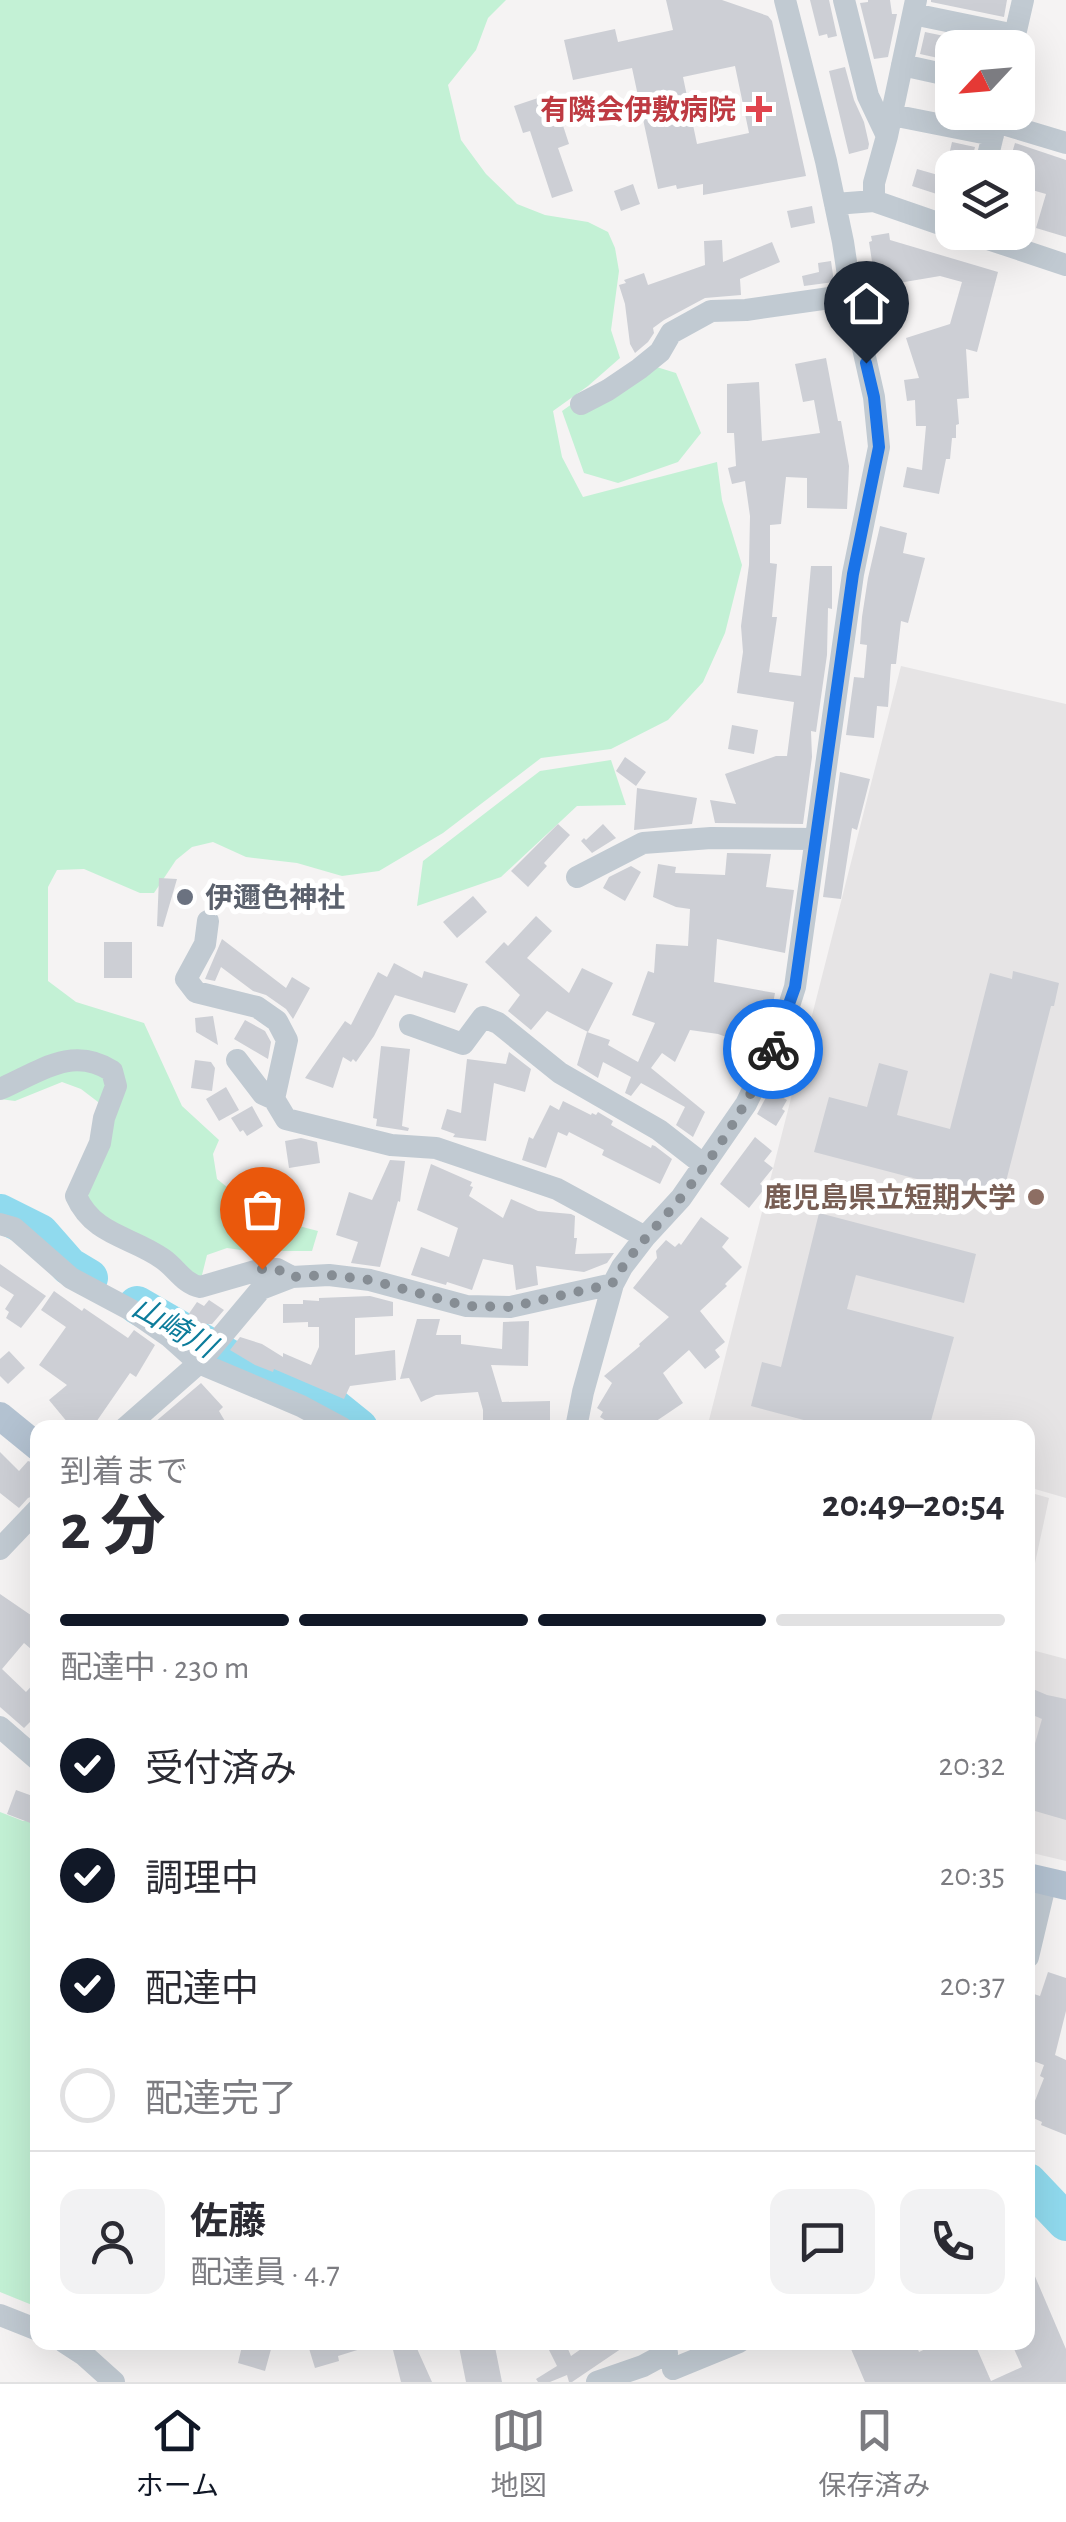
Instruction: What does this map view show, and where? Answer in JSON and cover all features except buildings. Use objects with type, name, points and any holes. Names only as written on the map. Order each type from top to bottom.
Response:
[{"type":"main road","points":[[0,1416],[30,1441]]},
{"type":"street","points":[[578,1420],[612,1284],[680,1198],[746,1104],[780,1034],[795,987],[853,574],[879,447],[874,397],[826,160],[785,0]]},
{"type":"street","points":[[844,0],[868,96],[889,125]]},
{"type":"street","points":[[1015,30],[1022,0]]},
{"type":"street","points":[[874,202],[874,183],[914,7],[981,30]]},
{"type":"street","points":[[902,66],[935,73]]},
{"type":"street","points":[[889,125],[935,124]]},
{"type":"street","points":[[1020,130],[1066,143]]},
{"type":"street","points":[[835,204],[874,202],[935,222]]},
{"type":"street","points":[[1022,250],[1066,264]]},
{"type":"street","points":[[581,404],[639,369],[660,352],[672,333],[711,311],[746,310],[851,294]]},
{"type":"street","points":[[577,876],[643,843],[711,838],[815,839]]},
{"type":"street","points":[[208,921],[204,944],[186,980],[196,992],[257,1008],[277,1021],[287,1040],[274,1098]]},
{"type":"street","points":[[410,1025],[463,1044],[483,1017],[498,1023],[560,1073],[659,1130],[704,1165]]},
{"type":"street","points":[[0,1089],[67,1059],[100,1063],[112,1071],[116,1086],[100,1142],[76,1196],[84,1213],[102,1228],[165,1260],[192,1286],[262,1269],[277,1269],[292,1277]]},
{"type":"street","points":[[237,1060],[264,1094],[274,1098],[286,1119],[391,1145],[436,1148],[556,1189],[646,1237]]},
{"type":"street","points":[[0,1224],[14,1228],[71,1278],[131,1310],[199,1363],[327,1420]]},
{"type":"street","points":[[135,1420],[199,1363],[260,1289],[292,1277],[329,1275],[370,1280],[466,1306],[510,1307],[612,1284]]},
{"type":"street","points":[[0,1550],[30,1518]]},
{"type":"street","points":[[0,1727],[30,1754]]},
{"type":"street","points":[[1035,1929],[1047,1882]]},
{"type":"street","points":[[0,2314],[30,2327]]},
{"type":"street","points":[[77,2350],[114,2382]]},
{"type":"street","points":[[597,2382],[643,2366],[712,2350]]},
{"type":"shaded area","points":[[901,666],[1066,704],[1066,1498],[1035,1489],[1035,1420],[709,1420]]},
{"type":"shaded area","points":[[1035,1494],[1049,1498],[1035,1563]]},
{"type":"shaded area","points":[[1035,1651],[1066,1659],[1066,1861],[1035,1854]]},
{"type":"green space","points":[[0,0],[506,0],[488,18],[476,50],[448,85],[461,140],[486,174],[517,204],[545,215],[588,222],[608,232],[619,271],[611,330],[620,358],[553,411],[562,457],[583,497],[717,462],[722,500],[742,565],[725,633],[703,682],[668,720],[611,749],[541,758],[443,833],[379,871],[342,876],[297,863],[246,857],[213,842],[192,847],[176,860],[154,893],[140,893],[84,869],[57,870],[48,887],[48,981],[76,1002],[144,1023],[182,1106],[219,1140],[213,1154],[217,1179],[264,1211],[318,1231],[312,1251],[227,1248],[207,1255],[201,1279],[86,1210],[102,1105],[81,1089],[62,1082],[15,1101],[0,1099]]},
{"type":"green space","points":[[634,360],[676,373],[701,433],[678,462],[618,483],[584,473],[562,411]]},
{"type":"green space","points":[[611,760],[626,805],[577,806],[501,877],[417,906],[423,861],[540,771]]},
{"type":"green space","points":[[0,1812],[30,1820],[30,2304],[0,2292]]},
{"type":"waterway","name":"山崎川","points":[[0,1213],[40,1233],[69,1266],[89,1278]]},
{"type":"waterway","name":"山崎川","points":[[137,1305],[265,1379],[333,1407],[349,1420]]},
{"type":"waterway","name":"山崎川","points":[[1035,2189],[1066,2222]]},
{"type":"way so far","points":[[262,1269],[277,1269],[292,1277],[329,1275],[370,1280],[466,1306],[510,1307],[612,1284],[680,1198],[746,1104],[773,1049]]},
{"type":"place","name":"有隣会伊敷病院","points":[[759,109]]},
{"type":"place","name":"伊邇色神社","points":[[185,897]]},
{"type":"place","name":"鹿児島県立短期大学","points":[[1036,1197]]},
{"type":"route","points":[[773,1049],[795,987],[853,574],[879,447],[866,363]]}]
